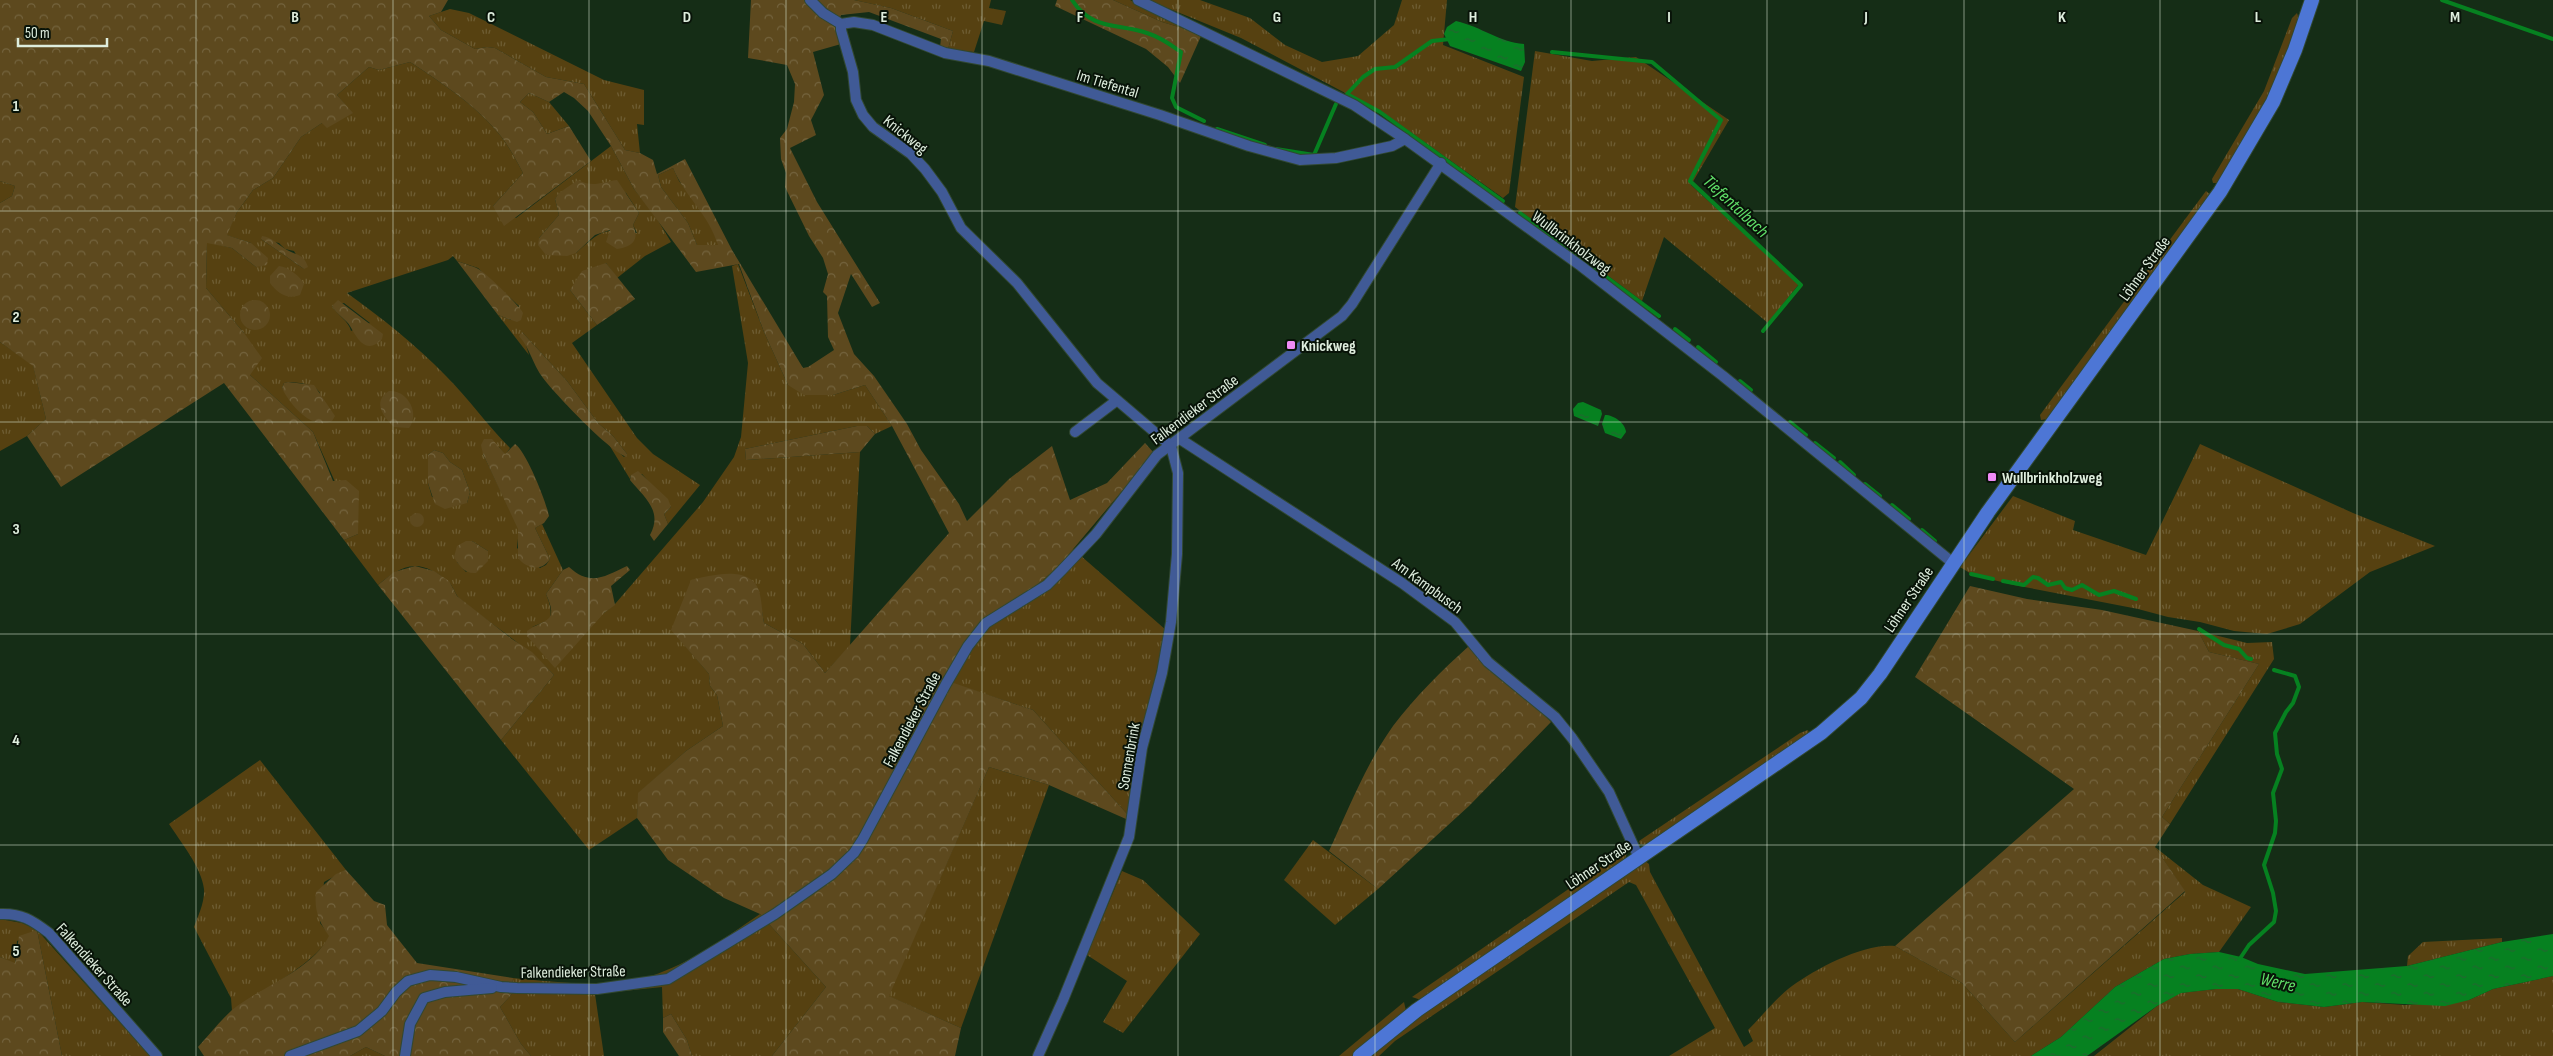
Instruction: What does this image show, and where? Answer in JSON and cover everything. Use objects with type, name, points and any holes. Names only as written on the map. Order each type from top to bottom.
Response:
[{"type":"main road","name":"Löhner Straße","points":[[1360,1056],[1417,1010],[1821,734],[1848,711],[1880,674],[1953,563],[2048,428],[2220,192],[2272,102],[2295,50],[2312,0]]},
{"type":"street","points":[[810,0],[823,13],[841,24]]},
{"type":"street","name":"Wullbrinkholzweg","points":[[1138,0],[1354,105],[1441,163],[1581,266],[1723,376],[1953,563]]},
{"type":"street","name":"Im Tiefental","points":[[841,24],[854,22],[874,25],[945,52],[989,61],[1160,115],[1248,146],[1300,160],[1336,158],[1392,146],[1405,139]]},
{"type":"street","name":"Knickweg","points":[[841,24],[841,30],[854,72],[856,100],[862,114],[873,127],[911,154],[925,169],[942,192],[961,228],[1017,283],[1083,367],[1116,401],[1175,443]]},
{"type":"street","name":"Falkendieker Straße","points":[[290,1056],[358,1031],[382,1011],[396,992],[408,981],[430,975],[456,977],[501,987],[598,989],[668,979],[775,914],[832,874],[854,853],[863,839],[946,684],[986,623],[1047,584],[1062,571],[1102,527],[1157,455],[1342,316],[1352,304],[1441,163]]},
{"type":"street","points":[[1075,432],[1116,401]]},
{"type":"street","name":"Am Kampbusch","points":[[1175,443],[1402,582],[1454,622],[1488,662],[1549,711],[1572,738],[1609,792],[1638,858]]},
{"type":"street","name":"Sonnenbrink","points":[[1038,1056],[1063,1000],[1129,837],[1142,748],[1162,673],[1170,622],[1177,554],[1178,473],[1175,443]]},
{"type":"street","name":"Falkendieker Straße","points":[[0,914],[15,913],[31,919],[49,933],[157,1056]]},
{"type":"street","points":[[405,1056],[410,1024],[424,998],[445,992],[501,987]]},
{"type":"green space","points":[[0,0],[448,0],[441,12],[429,16],[441,30],[475,49],[495,48],[546,77],[584,84],[625,150],[640,153],[653,160],[657,174],[685,159],[732,250],[803,368],[808,367],[834,350],[828,337],[827,296],[823,292],[828,274],[823,258],[809,236],[785,187],[786,173],[781,159],[780,138],[787,129],[794,102],[795,84],[787,65],[748,58],[751,0],[854,0],[891,8],[953,31],[948,49],[940,47],[941,39],[869,12],[841,15],[837,24],[841,44],[813,52],[824,95],[811,120],[816,135],[790,148],[817,202],[880,303],[872,307],[851,274],[838,313],[854,354],[874,376],[907,424],[921,450],[959,504],[967,521],[1009,479],[1052,446],[1070,500],[1107,483],[1145,443],[1154,453],[1058,567],[1027,593],[983,619],[942,679],[1033,710],[1128,815],[1126,819],[1049,785],[989,767],[889,996],[961,1028],[955,1056],[772,1056],[826,987],[760,914],[724,898],[668,860],[637,818],[638,793],[686,751],[723,726],[717,695],[710,686],[709,674],[671,630],[691,580],[729,574],[747,577],[759,591],[764,623],[803,644],[825,673],[949,533],[892,426],[865,385],[833,395],[804,395],[788,385],[764,332],[739,264],[696,272],[634,189],[611,146],[588,111],[574,98],[564,92],[549,102],[529,93],[520,102],[533,112],[547,134],[569,126],[591,161],[504,226],[493,206],[523,173],[509,147],[494,128],[460,97],[410,62],[379,70],[369,67],[337,95],[353,113],[327,128],[322,123],[301,137],[273,178],[253,190],[237,212],[227,235],[251,243],[268,258],[267,265],[256,267],[232,248],[207,243],[206,288],[244,333],[262,358],[250,375],[313,432],[333,481],[346,480],[359,491],[358,534],[344,540],[224,383],[61,487],[27,436],[46,419],[33,366],[0,342],[0,203],[12,196],[15,186],[0,181]],"holes":[[[673,168],[703,214],[718,245],[697,245],[688,223],[661,187],[658,175]]]},
{"type":"green space","points":[[854,0],[991,0],[989,8],[1006,11],[1002,25],[984,21],[974,52],[948,49],[953,31],[891,8]]},
{"type":"green space","points":[[1057,0],[1113,0],[1162,22],[1202,34],[1180,83],[1168,67],[1146,49],[1055,6]]},
{"type":"green space","points":[[1113,0],[1130,0],[1202,34],[1162,22]]},
{"type":"green space","points":[[1148,0],[1200,0],[1250,18],[1285,45],[1322,62],[1358,56],[1394,25],[1402,0],[1447,0],[1443,45],[1524,77],[1509,193],[1503,198],[1385,114],[1241,38]]},
{"type":"green space","points":[[450,9],[469,13],[604,80],[644,90],[644,125],[637,124],[640,153],[625,150],[584,84],[546,77],[495,48],[475,49],[441,30],[429,16]]},
{"type":"green space","points":[[2297,13],[2299,19],[2268,99],[2219,183],[2213,183],[2212,179],[2264,91],[2292,18]]},
{"type":"green space","points":[[1535,51],[1592,61],[1636,57],[1729,120],[1691,185],[1799,284],[1768,323],[1664,237],[1642,301],[1515,207]]},
{"type":"green space","points":[[410,62],[460,97],[494,128],[509,147],[523,173],[493,206],[516,218],[611,146],[634,189],[654,214],[671,242],[645,256],[617,278],[606,263],[570,290],[597,325],[572,343],[637,438],[653,454],[700,485],[668,524],[664,514],[671,507],[642,474],[631,475],[630,479],[608,443],[624,457],[627,454],[613,436],[598,423],[567,381],[522,332],[529,355],[498,315],[511,320],[519,306],[478,268],[457,261],[453,256],[448,260],[347,293],[423,353],[510,448],[505,455],[499,447],[483,454],[519,529],[517,548],[540,568],[546,565],[550,559],[535,528],[542,524],[563,570],[546,594],[551,610],[549,620],[532,627],[604,613],[615,604],[703,502],[734,457],[741,437],[748,363],[732,266],[738,264],[764,332],[788,385],[833,395],[865,385],[892,426],[875,434],[867,426],[857,426],[745,449],[746,460],[860,452],[850,646],[825,673],[803,644],[764,623],[758,589],[672,630],[709,674],[710,686],[717,695],[723,726],[686,751],[639,793],[637,818],[589,850],[501,740],[554,675],[532,654],[459,598],[452,586],[432,570],[419,566],[410,566],[391,575],[378,585],[344,540],[358,534],[313,432],[250,375],[244,333],[206,288],[207,242],[232,248],[256,267],[251,243],[226,235],[237,212],[253,190],[273,178],[301,137],[322,123],[352,113],[337,95],[369,67],[379,70]],"holes":[[[608,182],[626,193],[639,213],[633,225],[637,233],[603,232],[576,253],[539,238],[559,215],[555,199],[560,193],[573,187]],[[261,239],[279,243],[285,249],[294,251],[304,269]],[[344,303],[370,323],[351,331],[348,324],[332,306]],[[284,383],[306,384],[314,387],[320,393],[301,413],[282,388]],[[434,450],[443,453],[450,462],[462,470],[470,492],[467,503],[432,497],[428,483],[428,455]],[[472,541],[488,551],[466,572],[457,562]]]},
{"type":"green space","points":[[529,93],[549,102],[569,126],[547,134],[533,112],[520,102]]},
{"type":"green space","points":[[673,168],[679,181],[708,219],[719,245],[697,245],[688,223],[661,187],[658,175]]},
{"type":"green space","points":[[578,180],[589,184],[598,184],[617,180],[639,213],[633,225],[636,235],[635,239],[627,247],[617,249],[606,242],[610,230],[595,235],[576,253],[567,256],[546,255],[538,245],[539,238],[559,215],[555,199],[559,193]]},
{"type":"green space","points":[[0,181],[15,186],[12,196],[0,203]]},
{"type":"green space","points":[[2206,191],[2211,195],[2047,419],[2041,420],[2040,415]]},
{"type":"green space","points":[[262,236],[302,257],[308,267],[304,269],[261,239]]},
{"type":"green space","points":[[457,261],[475,267],[496,284],[523,313],[521,320],[517,322],[498,315]]},
{"type":"green space","points":[[606,263],[635,299],[597,325],[570,290],[582,271]]},
{"type":"green space","points":[[279,266],[290,270],[302,281],[304,284],[300,295],[291,297],[283,295],[270,283],[270,276]]},
{"type":"green space","points":[[255,300],[266,304],[270,315],[266,326],[255,330],[244,326],[240,315],[244,304]]},
{"type":"green space","points":[[338,300],[383,334],[382,339],[371,346],[367,346],[359,340],[349,324],[332,306]]},
{"type":"green space","points":[[522,332],[567,381],[598,423],[613,436],[627,454],[627,457],[619,453],[596,434],[549,386],[519,336]]},
{"type":"green space","points":[[0,342],[33,365],[46,419],[27,436],[0,451]]},
{"type":"green space","points":[[284,383],[314,385],[335,416],[332,421],[317,422],[302,415],[290,402],[282,388]]},
{"type":"green space","points":[[389,391],[402,394],[410,404],[413,416],[409,428],[394,427],[383,414],[380,404],[381,399]]},
{"type":"green space","points":[[857,426],[867,426],[875,434],[860,452],[746,460],[745,449]]},
{"type":"green space","points":[[484,439],[492,439],[505,454],[515,444],[525,456],[535,477],[549,516],[544,523],[535,528],[550,559],[543,566],[530,567],[518,558],[518,529],[483,454],[481,445]]},
{"type":"green space","points":[[2200,444],[2353,513],[2435,546],[2370,572],[2300,624],[2267,634],[2234,631],[2138,609],[2014,585],[1973,575],[1960,567],[2013,496],[2075,521],[2073,530],[2146,555]]},
{"type":"green space","points":[[434,450],[443,453],[450,462],[462,470],[470,492],[467,503],[445,509],[435,504],[428,483],[428,455]]},
{"type":"green space","points":[[638,471],[668,499],[671,507],[664,514],[668,524],[654,541],[650,535],[654,519],[653,512],[646,499],[630,480],[631,475]]},
{"type":"green space","points":[[414,513],[420,513],[424,520],[420,527],[414,527],[410,523],[410,517]]},
{"type":"green space","points":[[466,541],[472,541],[488,551],[488,561],[476,573],[463,569],[454,557],[457,546]]},
{"type":"green space","points":[[1073,549],[1166,630],[1138,752],[1128,815],[1033,710],[942,680],[983,619],[1027,593],[1058,567]]},
{"type":"green space","points":[[415,566],[434,571],[449,581],[457,596],[512,639],[532,652],[554,675],[501,740],[378,585],[394,572]]},
{"type":"green space","points":[[627,566],[630,570],[611,586],[615,605],[604,613],[555,668],[527,636],[527,631],[545,621],[551,615],[550,603],[546,594],[563,570],[569,567],[584,577],[598,578]]},
{"type":"green space","points":[[1970,586],[2027,599],[2102,610],[2198,631],[2209,652],[2259,664],[2162,817],[2170,824],[2155,847],[2185,891],[2015,1042],[1962,983],[1895,946],[2074,789],[1915,677]]},
{"type":"green space","points":[[2198,631],[2247,643],[2272,642],[2274,659],[2170,824],[2162,817],[2259,664],[2209,652]]},
{"type":"green space","points":[[1469,646],[1533,703],[1551,722],[1469,806],[1378,889],[1329,851],[1366,771],[1393,726],[1429,684]]},
{"type":"green space","points":[[1808,730],[1809,734],[1647,845],[1640,844],[1639,841],[1800,733]]},
{"type":"green space","points":[[260,760],[346,870],[324,882],[320,923],[330,936],[323,946],[300,967],[232,1011],[231,998],[194,927],[201,909],[204,889],[199,872],[169,824]]},
{"type":"green space","points":[[989,767],[1049,785],[961,1028],[888,996]]},
{"type":"green space","points":[[1313,840],[1378,889],[1335,925],[1284,880]]},
{"type":"green space","points":[[2155,847],[2203,885],[2251,907],[2219,952],[2190,954],[2164,959],[2115,987],[2061,1037],[2031,1056],[1669,1056],[1715,1028],[1636,885],[1629,882],[1395,1041],[1379,1056],[1369,1056],[1420,1016],[1645,861],[1649,864],[1650,872],[1744,1047],[1753,1041],[1748,1030],[1792,986],[1841,958],[1869,948],[1883,946],[1895,946],[1962,983],[2015,1042],[2185,892]]},
{"type":"green space","points":[[1628,848],[1625,860],[1421,1000],[1412,997]]},
{"type":"green space","points":[[346,870],[374,901],[385,905],[387,925],[417,963],[513,978],[512,994],[500,1007],[521,1044],[531,1056],[385,1056],[366,1047],[350,1056],[204,1056],[198,1047],[232,1010],[298,968],[321,948],[329,936],[318,916],[316,892],[336,874]]},
{"type":"green space","points":[[1122,871],[1143,880],[1200,934],[1123,1033],[1103,1022],[1127,981],[1087,955]]},
{"type":"green space","points":[[760,914],[826,987],[772,1056],[692,1056],[687,1040],[671,1014],[663,1018],[662,987],[595,994],[604,1056],[531,1056],[521,1044],[500,1007],[512,994],[513,978],[564,983],[600,983],[635,980],[651,976],[694,957]]},
{"type":"green space","points":[[0,919],[22,923],[37,930],[17,941],[15,964],[0,957]]},
{"type":"green space","points":[[37,930],[150,1056],[62,1056]]},
{"type":"green space","points":[[37,930],[62,1056],[0,1056],[0,957],[15,963],[19,936]]},
{"type":"green space","points":[[2502,938],[2502,942],[2407,966],[2408,956],[2423,942]]},
{"type":"green space","points":[[2553,976],[2553,1056],[2094,1056],[2157,1006],[2180,993],[2216,989],[2238,989],[2278,1002],[2324,1007],[2362,1002],[2405,1005],[2469,1000],[2493,989]]},
{"type":"green space","points":[[1404,1002],[1406,1011],[1352,1056],[1339,1056]]},
{"type":"green space","points":[[671,1014],[687,1040],[692,1056],[679,1056],[663,1032],[663,1018]]},
{"type":"green space","points":[[366,1047],[385,1056],[350,1056]]},
{"type":"water","points":[[1456,21],[1506,40],[1524,44],[1525,62],[1521,71],[1450,46],[1444,34],[1447,27]]},
{"type":"water","points":[[1583,402],[1601,410],[1602,414],[1598,426],[1574,416],[1573,409],[1578,403]]},
{"type":"water","points":[[1605,415],[1615,418],[1624,426],[1626,432],[1621,439],[1605,433],[1602,424]]},
{"type":"water","name":"Werre","points":[[2553,934],[2553,976],[2493,989],[2469,1000],[2445,1006],[2362,1002],[2324,1007],[2278,1002],[2238,989],[2216,989],[2181,993],[2157,1006],[2087,1056],[2031,1056],[2061,1037],[2115,987],[2164,959],[2190,954],[2219,952],[2241,957],[2258,964],[2305,974],[2407,966],[2502,942]]},
{"type":"waterway","name":"Tiefentalbach","points":[[1072,0],[1088,17],[1106,24],[1152,35],[1181,52],[1172,98],[1176,107],[1204,121]]},
{"type":"waterway","points":[[2442,0],[2553,39]]},
{"type":"waterway","name":"Tiefentalbach","points":[[1450,39],[1432,41],[1395,67],[1375,69],[1363,77],[1347,94],[1380,112],[1503,201]]},
{"type":"waterway","name":"Tiefentalbach","points":[[1552,52],[1652,62],[1721,120],[1690,181],[1801,285],[1763,331]]},
{"type":"waterway","name":"Tiefentalbach","points":[[1276,149],[1314,155],[1336,104]]},
{"type":"waterway","name":"Tiefentalbach","points":[[1217,129],[1265,145]]},
{"type":"waterway","name":"Tiefentalbach","points":[[1520,213],[1659,316]]},
{"type":"waterway","name":"Tiefentalbach","points":[[1675,329],[1689,340]]},
{"type":"waterway","name":"Tiefentalbach","points":[[1698,347],[1716,362]]},
{"type":"waterway","name":"Tiefentalbach","points":[[1740,381],[1751,390]]},
{"type":"waterway","name":"Tiefentalbach","points":[[1790,422],[1806,435]]},
{"type":"waterway","name":"Tiefentalbach","points":[[1815,443],[1834,458]]},
{"type":"waterway","name":"Tiefentalbach","points":[[1840,462],[1854,475]]},
{"type":"waterway","name":"Tiefentalbach","points":[[1865,484],[1880,496]]},
{"type":"waterway","name":"Tiefentalbach","points":[[1892,505],[1909,519]]},
{"type":"waterway","name":"Tiefentalbach","points":[[1922,530],[1935,541]]},
{"type":"waterway","name":"Tiefentalbach","points":[[1971,574],[1993,579]]},
{"type":"waterway","name":"Tiefentalbach","points":[[2003,581],[2024,585],[2033,577],[2048,585],[2061,582],[2065,588],[2072,590],[2082,585],[2099,595],[2114,591],[2136,599]]},
{"type":"waterway","name":"Tiefentalbach","points":[[2199,629],[2224,645],[2239,649],[2247,658],[2251,659]]},
{"type":"waterway","name":"Tiefentalbach","points":[[2239,960],[2249,945],[2274,922],[2276,911],[2273,893],[2264,865],[2275,833],[2276,821],[2273,793],[2282,769],[2277,754],[2275,733],[2293,703],[2299,687],[2295,676],[2274,670]]},
{"type":"place","name":"Knickweg","points":[[1291,345]]},
{"type":"place","name":"Wullbrinkholzweg","points":[[1992,477]]}]
